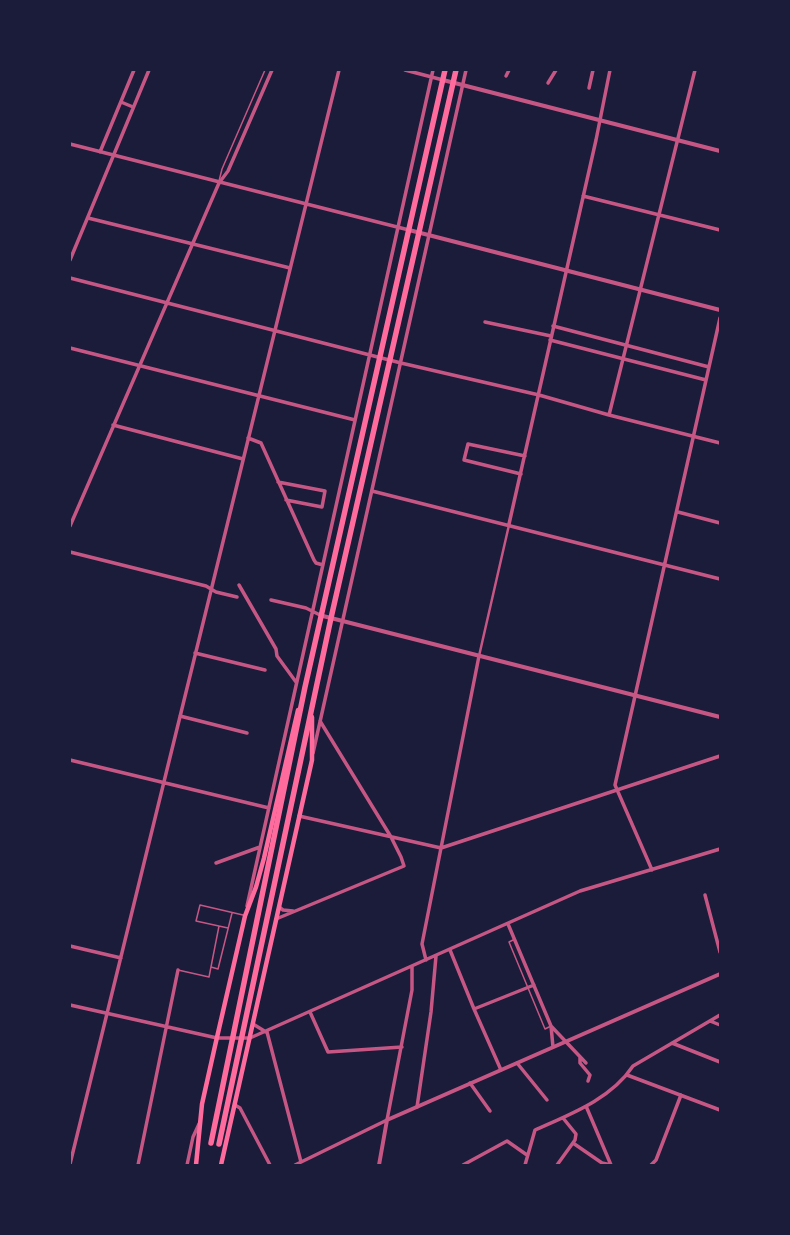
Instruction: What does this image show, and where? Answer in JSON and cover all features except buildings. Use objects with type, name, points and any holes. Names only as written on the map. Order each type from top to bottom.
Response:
[{"type":"main road","points":[[211,1143],[234,1038],[305,689],[445,70]]},
{"type":"main road","points":[[219,1144],[312,703],[456,70]]},
{"type":"main road","points":[[196,1165],[200,1123],[217,1038],[245,916],[259,877],[296,716],[305,689]]},
{"type":"main road","points":[[221,1165],[312,760],[312,703]]},
{"type":"street","points":[[100,152],[134,70]]},
{"type":"street","points":[[70,260],[149,70]]},
{"type":"street","points":[[70,526],[219,183],[228,171],[272,70]]},
{"type":"street","points":[[70,1164],[338,70]]},
{"type":"street","points":[[405,70],[720,151]]},
{"type":"street","points":[[245,916],[433,70]]},
{"type":"street","points":[[312,760],[466,70]]},
{"type":"street","points":[[506,76],[509,70]]},
{"type":"street","points":[[548,83],[556,70]]},
{"type":"street","points":[[589,88],[593,70]]},
{"type":"street","points":[[426,960],[422,944],[479,656],[539,395],[550,338],[610,70]]},
{"type":"street","points":[[609,415],[695,70]]},
{"type":"street","points":[[122,102],[133,107]]},
{"type":"street","points":[[70,144],[306,205],[429,234],[720,310]]},
{"type":"street","points":[[583,196],[720,230]]},
{"type":"street","points":[[88,218],[290,268]]},
{"type":"street","points":[[70,278],[167,304],[275,330],[401,364],[539,395],[609,415],[720,443]]},
{"type":"street","points":[[652,870],[615,785],[695,437],[720,318]]},
{"type":"street","points":[[485,322],[706,380]]},
{"type":"street","points":[[553,326],[709,367]]},
{"type":"street","points":[[70,348],[355,420]]},
{"type":"street","points":[[113,425],[243,459]]},
{"type":"street","points":[[248,438],[260,442],[315,562],[323,565]]},
{"type":"street","points":[[521,474],[464,460],[468,444],[525,456]]},
{"type":"street","points":[[278,482],[325,491],[322,507],[286,500]]},
{"type":"street","points":[[372,491],[509,524],[665,566],[720,579]]},
{"type":"street","points":[[678,512],[720,523]]},
{"type":"street","points":[[70,552],[237,597]]},
{"type":"street","points":[[239,585],[276,649],[277,656],[296,682]]},
{"type":"street","points":[[271,600],[312,611],[322,616],[343,622],[720,717]]},
{"type":"street","points":[[196,653],[265,670]]},
{"type":"street","points":[[180,716],[247,733]]},
{"type":"street","points":[[276,919],[404,866],[391,837],[320,721]]},
{"type":"street","points":[[299,816],[441,848],[720,756]]},
{"type":"street","points":[[70,760],[269,808]]},
{"type":"street","points":[[216,863],[260,847]]},
{"type":"street","points":[[70,1005],[217,1038],[250,1038],[267,1032],[580,891],[720,849]]},
{"type":"street","points":[[705,895],[720,952]]},
{"type":"street","points":[[278,907],[283,910],[296,911]]},
{"type":"street","points":[[508,924],[551,1026],[553,1047]]},
{"type":"street","points":[[70,946],[121,958]]},
{"type":"street","points":[[450,950],[474,1010],[501,1070]]},
{"type":"street","points":[[417,1107],[431,1012],[436,956]]},
{"type":"street","points":[[379,1165],[412,990],[412,967]]},
{"type":"street","points":[[138,1165],[178,970]]},
{"type":"street","points":[[295,1165],[387,1120],[720,974]]},
{"type":"street","points":[[474,1010],[534,985]]},
{"type":"street","points":[[310,1012],[328,1052],[402,1047]]},
{"type":"street","points":[[525,1165],[535,1130],[586,1106],[624,1079],[633,1066],[720,1015]]},
{"type":"street","points":[[710,1021],[720,1025]]},
{"type":"street","points":[[253,1024],[263,1032],[267,1032]]},
{"type":"street","points":[[551,1026],[586,1063]]},
{"type":"street","points":[[267,1032],[301,1162]]},
{"type":"street","points":[[672,1043],[720,1062]]},
{"type":"street","points":[[580,1056],[580,1063],[590,1076],[588,1081]]},
{"type":"street","points":[[517,1063],[546,1100]]},
{"type":"street","points":[[627,1075],[720,1110]]},
{"type":"street","points":[[470,1083],[490,1112]]},
{"type":"street","points":[[651,1165],[656,1160],[681,1095]]},
{"type":"street","points":[[235,1105],[240,1108],[270,1165]]},
{"type":"street","points":[[586,1106],[611,1165]]},
{"type":"street","points":[[557,1165],[573,1143],[576,1134],[563,1118]]},
{"type":"street","points":[[187,1165],[193,1137],[200,1123]]},
{"type":"street","points":[[463,1165],[502,1142],[507,1141],[527,1155]]},
{"type":"street","points":[[573,1143],[602,1163],[611,1165]]},
{"type":"lane","points":[[219,183],[222,169],[265,70]]},
{"type":"lane","points":[[228,928],[196,921],[200,905],[245,916]]},
{"type":"lane","points":[[211,967],[218,969],[232,913]]},
{"type":"lane","points":[[178,970],[209,977],[219,926]]},
{"type":"lane","points":[[515,939],[509,942],[545,1029],[551,1026]]}]
